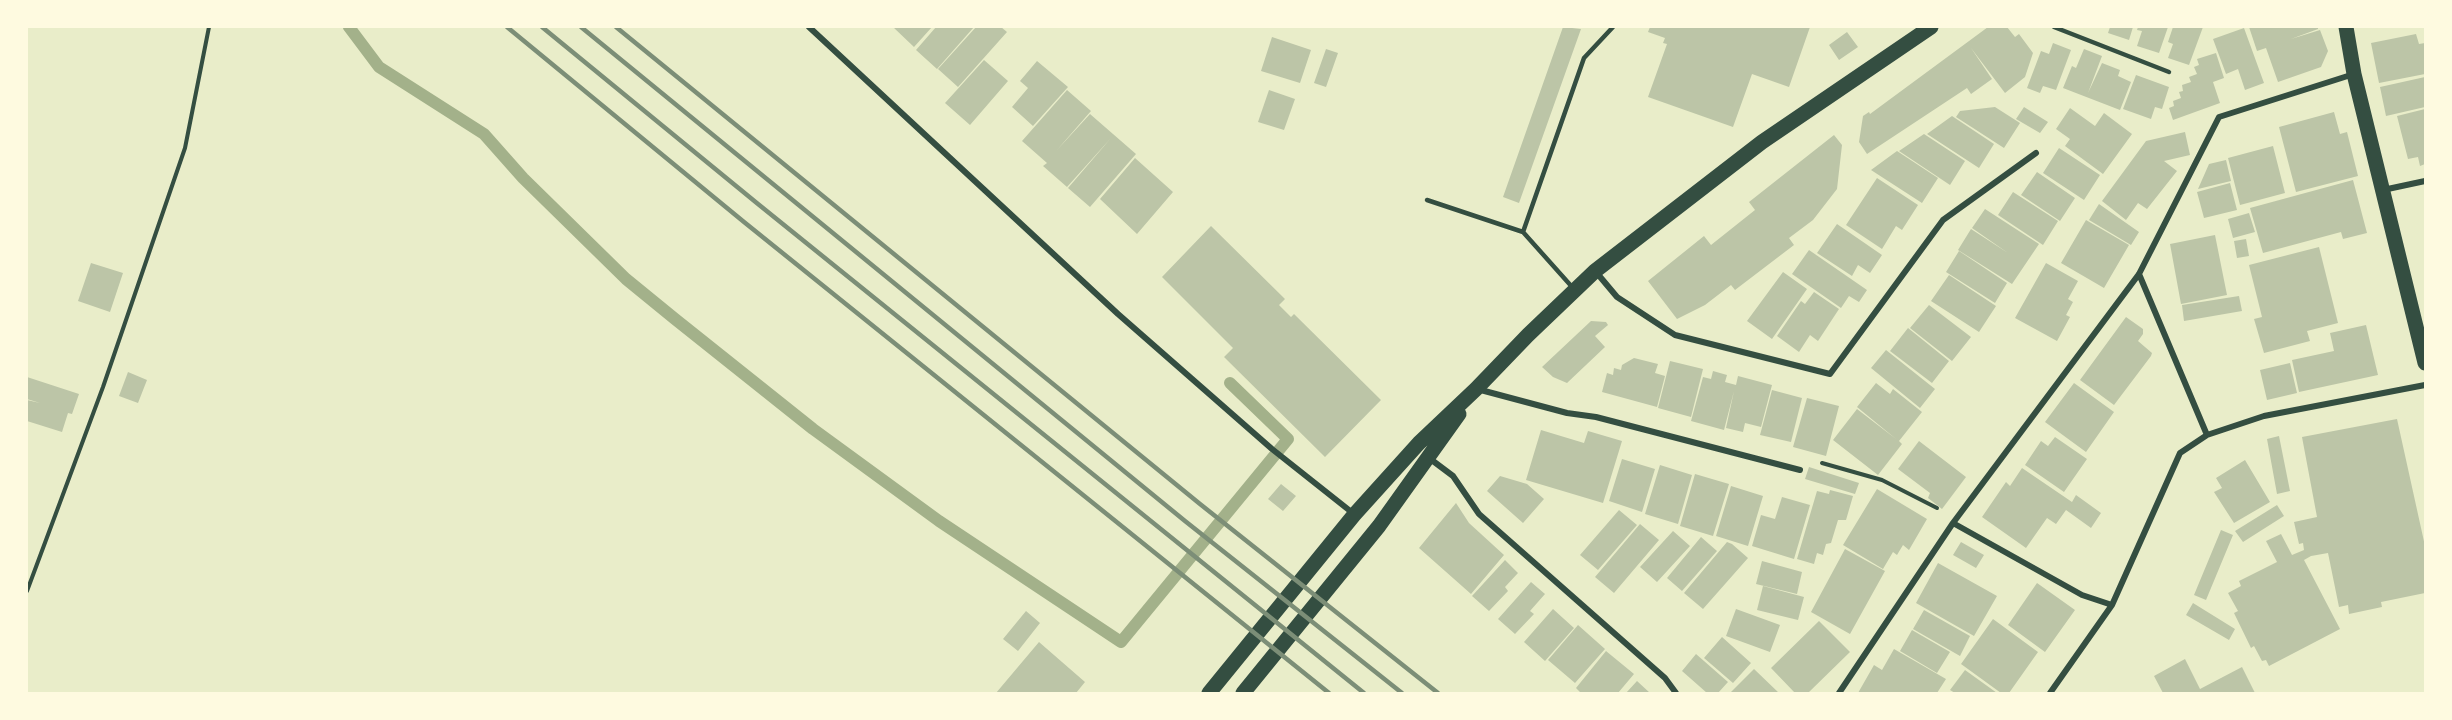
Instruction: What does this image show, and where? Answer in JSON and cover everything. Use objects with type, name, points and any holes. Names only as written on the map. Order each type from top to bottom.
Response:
[{"type":"main road","points":[[1209,693],[1354,515],[1419,443],[1595,271],[1762,142],[1931,27]]},
{"type":"main road","points":[[2346,27],[2354,74],[2425,363]]},
{"type":"main road","points":[[1243,693],[1379,526],[1476,389]]},
{"type":"street","points":[[808,27],[1118,314],[1272,448],[1354,515]]},
{"type":"street","points":[[1839,693],[1953,523],[2139,274],[2219,117],[2354,74]]},
{"type":"street","points":[[1595,271],[1617,297],[1675,335],[1830,375],[1943,220],[2036,153]]},
{"type":"street","points":[[2383,190],[2425,181]]},
{"type":"street","points":[[2139,274],[2207,435]]},
{"type":"street","points":[[2050,693],[2112,605],[2180,453],[2207,435],[2264,416],[2425,385]]},
{"type":"street","points":[[1476,389],[1568,413],[1596,417],[1800,470]]},
{"type":"street","points":[[1428,458],[1453,476],[1479,514],[1665,678],[1676,693]]},
{"type":"street","points":[[1953,523],[2082,595],[2112,605]]},
{"type":"lane","points":[[1523,232],[1584,58],[1613,27]]},
{"type":"lane","points":[[2054,27],[2169,72]]},
{"type":"lane","points":[[1427,200],[1523,232],[1575,291]]},
{"type":"path","points":[[27,591],[29,575],[103,387],[185,148],[209,27]]},
{"type":"path","points":[[1800,470],[1810,459],[1882,480],[1940,509],[1953,523]]},
{"type":"building","points":[[893,27],[932,27],[914,47]]},
{"type":"building","points":[[936,27],[974,27],[937,69],[916,50]]},
{"type":"building","points":[[976,27],[1001,27],[1007,32],[958,87],[938,69]]},
{"type":"building","points":[[1563,27],[1581,29],[1519,203],[1503,197]]},
{"type":"building","points":[[1650,27],[1810,27],[1789,87],[1752,74],[1733,127],[1648,97],[1667,44],[1663,43],[1665,38],[1648,32]]},
{"type":"building","points":[[1988,27],[2007,27],[2015,37],[2019,34],[2033,53],[2025,77],[2005,93],[1971,48],[1992,79],[1971,94],[1967,88],[1867,154],[1859,142],[1863,116],[1869,112],[1870,114]]},
{"type":"building","points":[[2110,27],[2133,27],[2129,40],[2108,33]]},
{"type":"building","points":[[2138,27],[2168,27],[2159,53],[2137,46],[2142,31],[2137,30]]},
{"type":"building","points":[[2173,27],[2203,27],[2189,65],[2168,58],[2173,44],[2168,42]]},
{"type":"building","points":[[2249,27],[2318,27],[2318,29],[2291,39],[2320,30],[2328,51],[2321,67],[2278,82],[2266,48],[2257,51]]},
{"type":"building","points":[[2244,28],[2264,83],[2245,90],[2238,69],[2226,74],[2213,39]]},
{"type":"building","points":[[1847,32],[1858,47],[1839,60],[1829,45]]},
{"type":"building","points":[[2416,34],[2419,44],[2425,43],[2425,74],[2379,83],[2371,43]]},
{"type":"building","points":[[1272,37],[1311,50],[1300,83],[1261,71]]},
{"type":"building","points":[[2053,43],[2071,50],[2056,90],[2043,86],[2040,93],[2027,88],[2041,51],[2049,54]]},
{"type":"building","points":[[1326,49],[1338,53],[1326,87],[1314,83]]},
{"type":"building","points":[[2084,49],[2102,56],[2088,93],[2102,63],[2120,70],[2118,76],[2131,82],[2120,110],[2063,88],[2072,66],[2076,68]]},
{"type":"building","points":[[2216,53],[2224,78],[2213,82],[2220,103],[2173,120],[2169,108],[2174,106],[2173,101],[2181,98],[2179,92],[2183,91],[2182,85],[2191,82],[2189,77],[2197,74],[2194,67],[2199,65],[2197,59]]},
{"type":"building","points":[[984,60],[1008,81],[970,125],[945,103]]},
{"type":"building","points":[[1037,61],[1068,87],[1033,126],[1012,107],[1028,88],[1020,81]]},
{"type":"building","points":[[2136,75],[2169,87],[2162,109],[2155,107],[2151,119],[2123,109]]},
{"type":"building","points":[[2425,77],[2425,107],[2386,116],[2380,87]]},
{"type":"building","points":[[1067,90],[1091,111],[1057,150],[1090,114],[1136,154],[1090,207],[1068,188],[1111,138],[1067,187],[1043,166],[1047,163],[1022,141]]},
{"type":"building","points":[[1269,90],[1295,99],[1284,130],[1258,122]]},
{"type":"building","points":[[1995,107],[2020,123],[2004,148],[1956,117],[1960,111]]},
{"type":"building","points":[[2024,107],[2048,122],[2040,133],[2016,119]]},
{"type":"building","points":[[2070,108],[2095,126],[2104,113],[2132,134],[2103,174],[2065,146],[2070,139],[2056,129]]},
{"type":"building","points":[[2425,109],[2425,164],[2420,166],[2418,157],[2408,159],[2397,116]]},
{"type":"building","points":[[2334,112],[2340,134],[2347,132],[2358,176],[2296,192],[2279,127]]},
{"type":"building","points":[[1952,116],[1994,144],[1979,168],[1927,134]]},
{"type":"building","points":[[2185,132],[2190,155],[2164,161],[2177,171],[2147,209],[2138,203],[2126,220],[2102,201],[2146,141]]},
{"type":"building","points":[[1924,134],[1965,161],[1950,185],[1899,151]]},
{"type":"building","points":[[1834,135],[1842,145],[1837,189],[1813,220],[1789,238],[1794,245],[1735,290],[1731,285],[1705,305],[1677,319],[1648,281],[1704,236],[1711,245],[1755,210],[1749,202]]},
{"type":"building","points":[[2273,146],[2285,193],[2240,205],[2228,158]]},
{"type":"building","points":[[2059,148],[2100,175],[2084,200],[2043,173]]},
{"type":"building","points":[[1897,151],[1938,178],[1922,203],[1871,170]]},
{"type":"building","points":[[1135,158],[1173,192],[1137,234],[1100,199]]},
{"type":"building","points":[[2226,160],[2231,181],[2198,189],[2209,164]]},
{"type":"building","points":[[2037,172],[2075,198],[2060,221],[2021,195]]},
{"type":"building","points":[[1877,178],[1918,205],[1902,230],[1896,226],[1882,249],[1846,225]]},
{"type":"building","points":[[2353,180],[2367,233],[2343,239],[2341,232],[2263,253],[2250,208]]},
{"type":"building","points":[[2230,183],[2237,210],[2204,218],[2197,192]]},
{"type":"building","points":[[2013,192],[2058,221],[2043,245],[1998,215]]},
{"type":"building","points":[[2099,204],[2139,232],[2131,245],[2089,220]]},
{"type":"building","points":[[1985,209],[2039,244],[2012,284],[1958,250],[1971,229],[2008,253],[1972,228]]},
{"type":"building","points":[[2249,213],[2255,232],[2233,238],[2228,219]]},
{"type":"building","points":[[2086,220],[2129,245],[2104,288],[2061,263]]},
{"type":"building","points":[[1837,224],[1882,255],[1870,273],[1858,265],[1852,276],[1817,253]]},
{"type":"building","points":[[1211,226],[1285,299],[1279,305],[1291,317],[1294,314],[1381,400],[1325,457],[1224,357],[1233,348],[1162,277]]},
{"type":"building","points":[[2215,235],[2227,295],[2181,304],[2170,244]]},
{"type":"building","points":[[2246,239],[2249,256],[2237,258],[2234,241]]},
{"type":"building","points":[[2319,247],[2338,323],[2307,331],[2310,341],[2264,353],[2254,319],[2262,317],[2249,265]]},
{"type":"building","points":[[1809,250],[1867,290],[1859,302],[1849,296],[1841,308],[1792,274]]},
{"type":"building","points":[[1959,251],[2007,283],[1995,303],[1946,272]]},
{"type":"building","points":[[91,263],[123,273],[110,312],[78,301]]},
{"type":"building","points":[[2046,263],[2078,281],[2068,299],[2073,302],[2066,315],[2070,317],[2057,341],[2015,318]]},
{"type":"building","points":[[1783,272],[1807,289],[1772,339],[1747,321]]},
{"type":"building","points":[[1949,275],[1996,306],[1979,332],[1931,301]]},
{"type":"building","points":[[1814,292],[1839,309],[1818,341],[1810,335],[1799,352],[1777,336],[1801,301],[1805,304]]},
{"type":"building","points":[[2239,296],[2242,311],[2184,321],[2182,305]]},
{"type":"building","points":[[1929,305],[1971,337],[1952,361],[1910,328]]},
{"type":"building","points":[[2126,317],[2143,329],[2143,334],[2138,341],[2152,353],[2114,405],[2080,380]]},
{"type":"building","points":[[1591,321],[1606,322],[1608,325],[1595,336],[1605,347],[1567,383],[1553,377],[1542,367]]},
{"type":"building","points":[[2366,325],[2378,375],[2299,392],[2292,360],[2334,351],[2330,333]]},
{"type":"building","points":[[1908,328],[1949,361],[1932,383],[1890,351]]},
{"type":"building","points":[[1886,350],[1935,389],[1920,408],[1871,368]]},
{"type":"building","points":[[1634,358],[1658,364],[1655,373],[1665,376],[1657,407],[1602,392],[1607,373],[1613,375],[1614,368],[1621,370],[1622,365]]},
{"type":"building","points":[[1670,361],[1703,369],[1691,417],[1658,408]]},
{"type":"building","points":[[2290,363],[2297,393],[2267,400],[2260,370]]},
{"type":"building","points":[[1713,371],[1727,375],[1725,382],[1736,385],[1738,376],[1772,385],[1761,427],[1745,423],[1743,432],[1726,428],[1734,391],[1724,430],[1691,421],[1703,377],[1711,379]]},
{"type":"building","points":[[128,372],[147,380],[138,403],[119,396]]},
{"type":"building","points":[[27,377],[79,394],[72,414],[68,413],[62,432],[27,421],[27,400],[40,403],[27,399]]},
{"type":"building","points":[[1876,383],[1890,394],[1893,389],[1922,412],[1899,441],[1902,444],[1878,475],[1833,440],[1857,409],[1896,439],[1857,407]]},
{"type":"building","points":[[2074,383],[2114,412],[2086,452],[2045,422]]},
{"type":"building","points":[[1772,390],[1802,398],[1791,442],[1760,435]]},
{"type":"building","points":[[1807,398],[1839,406],[1826,456],[1793,447]]},
{"type":"building","points":[[2397,419],[2425,546],[2425,593],[2381,602],[2382,607],[2349,614],[2348,605],[2339,607],[2328,553],[2311,556],[2304,560],[2340,629],[2269,666],[2266,660],[2262,661],[2254,646],[2251,648],[2234,613],[2238,611],[2228,593],[2241,586],[2239,581],[2277,562],[2266,541],[2281,534],[2292,555],[2304,550],[2303,543],[2299,544],[2294,522],[2317,517],[2302,437]]},
{"type":"building","points":[[1541,430],[1584,443],[1588,431],[1622,441],[1603,503],[1526,480]]},
{"type":"building","points":[[2279,436],[2290,491],[2277,494],[2267,439]]},
{"type":"building","points":[[2055,437],[2087,459],[2064,492],[2025,465],[2041,441],[2048,446]]},
{"type":"building","points":[[1919,441],[1966,477],[1942,509],[1928,498],[1930,493],[1898,469]]},
{"type":"building","points":[[1622,459],[1655,469],[1642,512],[1609,501]]},
{"type":"building","points":[[2245,460],[2270,502],[2234,523],[2214,492],[2222,488],[2216,478]]},
{"type":"building","points":[[1660,465],[1692,475],[1678,524],[1645,514]]},
{"type":"building","points":[[1809,467],[1859,483],[1855,494],[1805,479]]},
{"type":"building","points":[[2022,468],[2072,502],[2076,495],[2101,513],[2091,528],[2066,510],[2056,524],[2047,518],[2026,548],[1982,517],[2006,482],[2010,486]]},
{"type":"building","points":[[1695,474],[1729,484],[1713,536],[1680,526]]},
{"type":"building","points":[[1500,476],[1527,484],[1544,499],[1523,523],[1487,491]]},
{"type":"building","points":[[1281,484],[1296,496],[1283,511],[1268,499]]},
{"type":"building","points":[[1731,486],[1763,496],[1748,546],[1716,536]]},
{"type":"building","points":[[1877,489],[1927,519],[1909,550],[1903,545],[1897,555],[1893,552],[1883,569],[1843,545]]},
{"type":"building","points":[[1830,490],[1853,496],[1846,520],[1838,520],[1831,543],[1826,544],[1823,555],[1817,553],[1814,564],[1797,559],[1817,491],[1829,494]]},
{"type":"building","points":[[1782,497],[1810,505],[1794,559],[1752,546],[1761,515],[1775,519]]},
{"type":"building","points":[[1456,503],[1469,523],[1504,555],[1471,594],[1419,548]]},
{"type":"building","points":[[2277,505],[2284,516],[2243,542],[2235,531]]},
{"type":"building","points":[[1619,510],[1637,525],[1598,570],[1580,555]]},
{"type":"building","points":[[1640,524],[1659,540],[1614,593],[1595,577]]},
{"type":"building","points":[[2221,530],[2233,535],[2206,600],[2194,595]]},
{"type":"building","points":[[1673,531],[1690,546],[1657,582],[1640,567]]},
{"type":"building","points":[[1701,537],[1717,551],[1682,591],[1667,578]]},
{"type":"building","points":[[1727,542],[1748,558],[1703,609],[1684,593]]},
{"type":"building","points":[[1961,542],[1984,555],[1976,568],[1953,555]]},
{"type":"building","points":[[1845,549],[1885,571],[1850,634],[1811,612]]},
{"type":"building","points":[[1505,560],[1518,573],[1505,587],[1508,591],[1489,611],[1472,596]]},
{"type":"building","points":[[1762,561],[1802,572],[1797,594],[1756,584]]},
{"type":"building","points":[[1938,563],[1997,596],[1974,636],[1916,603]]},
{"type":"building","points":[[1531,582],[1545,594],[1530,611],[1534,614],[1515,634],[1498,619]]},
{"type":"building","points":[[2037,583],[2075,610],[2045,652],[2008,625]]},
{"type":"building","points":[[1763,586],[1804,597],[1798,620],[1757,610]]},
{"type":"building","points":[[2193,603],[2235,629],[2229,640],[2186,615]]},
{"type":"building","points":[[1553,609],[1574,628],[1545,661],[1524,642]]},
{"type":"building","points":[[1736,609],[1780,625],[1770,652],[1726,636]]},
{"type":"building","points":[[1924,610],[1970,636],[1960,656],[1913,629]]},
{"type":"building","points":[[1026,611],[1040,623],[1018,651],[1003,639]]},
{"type":"building","points":[[1993,619],[2038,652],[2009,693],[2001,693],[1961,664]]},
{"type":"building","points":[[1819,621],[1850,652],[1808,693],[1795,693],[1771,668]]},
{"type":"building","points":[[1578,625],[1605,649],[1575,683],[1548,660]]},
{"type":"building","points":[[1912,630],[1950,652],[1937,673],[1900,651]]},
{"type":"building","points":[[1722,637],[1751,663],[1733,683],[1704,658]]},
{"type":"building","points":[[1039,642],[1085,682],[1076,693],[996,693]]},
{"type":"building","points":[[1894,649],[1946,679],[1937,693],[1858,693],[1874,665],[1882,670]]},
{"type":"building","points":[[1606,651],[1634,674],[1618,693],[1581,693],[1576,688]]},
{"type":"building","points":[[1696,654],[1728,682],[1718,693],[1707,693],[1682,671]]},
{"type":"building","points":[[2185,659],[2200,689],[2242,667],[2255,693],[2163,693],[2154,676]]},
{"type":"building","points":[[1754,669],[1779,693],[1730,693]]},
{"type":"building","points":[[1965,670],[1997,693],[1955,693],[1950,690]]},
{"type":"building","points":[[1637,681],[1650,693],[1626,693]]},
{"type":"waterway","points":[[349,27],[379,67],[484,134],[523,178],[626,279],[813,429],[939,521],[1121,642],[1288,439],[1230,383]]},
{"type":"railway","points":[[507,27],[744,222],[1329,693]]},
{"type":"railway","points":[[542,27],[1364,693]]},
{"type":"railway","points":[[581,27],[1185,521],[1402,693]]},
{"type":"railway","points":[[616,27],[1200,504],[1438,693]]}]
